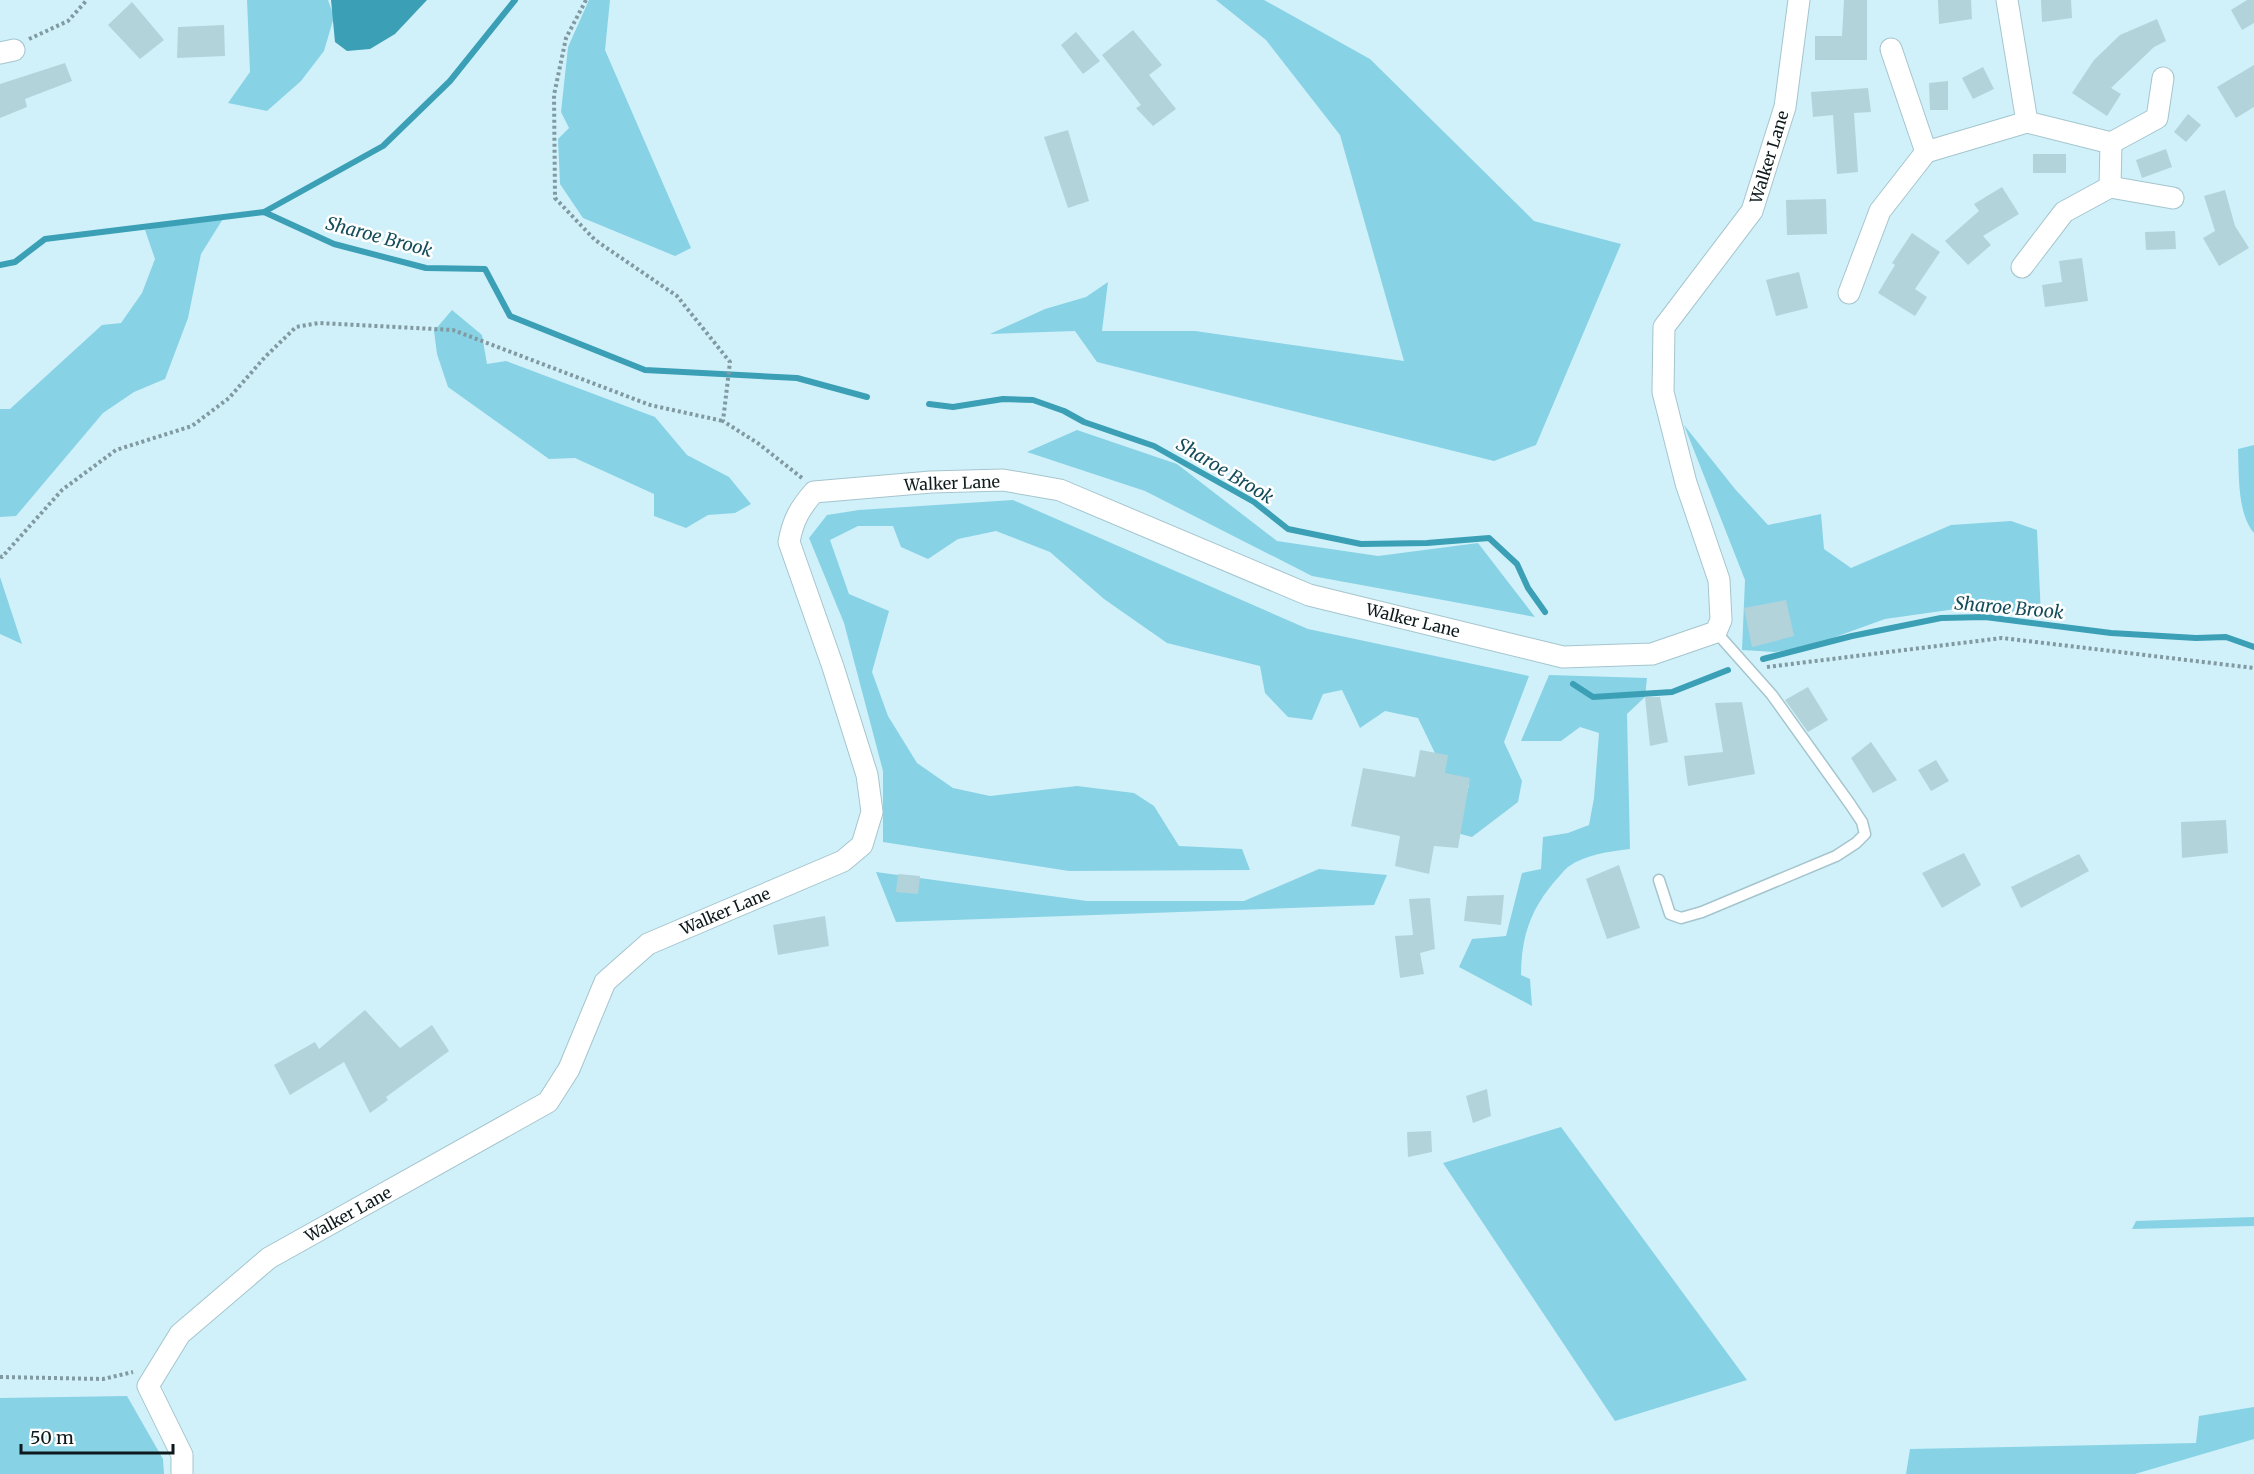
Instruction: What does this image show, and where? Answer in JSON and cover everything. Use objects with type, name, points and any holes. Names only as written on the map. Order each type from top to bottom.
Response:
[{"type":"street","name":"Walker Lane","points":[[182,1474],[182,1455],[148,1386],[180,1334],[269,1258],[548,1102],[569,1069],[605,982],[648,944],[843,861],[862,845],[872,812],[867,776],[834,667],[789,542],[792,524],[800,509],[814,492],[932,482],[1003,480],[1060,489],[1309,595],[1563,657],[1652,654],[1716,632],[1722,620],[1719,580],[1686,483],[1663,392],[1664,327],[1752,212],[1785,107],[1799,0]]},
{"type":"street","points":[[2007,0],[2027,122]]},
{"type":"street","points":[[1891,49],[1926,152]]},
{"type":"street","points":[[1849,293],[1880,211],[1926,152],[2027,122],[2111,143],[2157,118],[2163,78]]},
{"type":"street","points":[[2110,187],[2111,143]]},
{"type":"street","points":[[2022,267],[2064,212],[2110,187],[2174,198]]},
{"type":"lane","points":[[1659,880],[1670,914],[1681,918],[1702,912],[1836,856],[1865,834],[1862,822],[1772,694],[1716,632]]},
{"type":"path","points":[[7,51],[25,40],[68,21],[87,0]]},
{"type":"path","points":[[586,0],[566,38],[554,95],[555,198],[596,240],[677,296],[730,362],[723,421]]},
{"type":"path","points":[[0,556],[2,557],[62,490],[116,450],[192,426],[229,398],[265,357],[296,327],[319,323],[453,330],[650,405],[723,421],[759,444],[801,477],[814,492]]},
{"type":"path","points":[[1748,670],[2002,638],[2254,668]]},
{"type":"path","points":[[0,1377],[103,1379],[161,1365]]},
{"type":"shaded area","points":[[247,0],[328,0],[334,17],[324,51],[301,81],[267,111],[228,103],[250,72]]},
{"type":"shaded area","points":[[331,0],[427,0],[395,34],[370,49],[347,51],[335,42]]},
{"type":"shaded area","points":[[589,0],[610,0],[605,50],[691,248],[675,256],[583,218],[560,184],[558,139],[569,128],[561,112],[568,47]]},
{"type":"shaded area","points":[[1216,0],[1264,0],[1370,59],[1534,221],[1621,244],[1536,445],[1494,461],[1097,362],[1075,331],[990,334],[1045,309],[1086,297],[1108,282],[1102,331],[1195,331],[1404,361],[1340,135],[1266,40]]},
{"type":"shaded area","points":[[226,214],[201,254],[188,318],[165,379],[134,392],[103,413],[16,516],[0,517],[0,409],[10,409],[102,325],[121,323],[142,293],[155,259],[145,230]]},
{"type":"shaded area","points":[[452,310],[482,335],[487,364],[506,361],[655,417],[687,455],[729,477],[751,504],[735,513],[708,515],[686,528],[654,516],[654,494],[575,458],[549,459],[448,387],[437,354],[434,331]]},
{"type":"shaded area","points":[[1684,425],[1735,489],[1768,525],[1821,514],[1824,549],[1851,568],[1951,525],[2011,521],[2037,530],[2041,616],[1963,608],[1885,619],[1813,645],[1775,652],[1742,650],[1745,580]]},
{"type":"shaded area","points":[[1077,430],[1177,464],[1277,541],[1378,556],[1478,543],[1535,617],[1312,576],[1145,491],[1027,452]]},
{"type":"shaded area","points":[[2254,445],[2254,533],[2244,515],[2239,481],[2238,449]]},
{"type":"shaded area","points":[[1013,500],[1308,629],[1529,676],[1504,742],[1522,781],[1518,802],[1472,837],[1457,833],[1469,785],[1448,780],[1418,718],[1385,711],[1360,728],[1342,690],[1323,694],[1312,720],[1288,717],[1265,693],[1260,666],[1167,643],[1104,599],[1050,552],[996,531],[958,539],[928,559],[901,547],[893,526],[858,526],[830,540],[849,594],[889,611],[872,672],[888,716],[917,763],[953,788],[990,796],[1077,786],[1134,793],[1154,806],[1179,846],[1242,849],[1250,870],[1069,871],[883,842],[883,771],[844,623],[809,538],[827,515],[859,510]]},
{"type":"shaded area","points":[[0,577],[22,644],[0,634]]},
{"type":"shaded area","points":[[1549,675],[1647,678],[1645,697],[1627,714],[1630,849],[1598,854],[1568,867],[1539,903],[1525,937],[1521,962],[1521,975],[1530,979],[1532,1006],[1459,967],[1472,939],[1506,936],[1522,873],[1541,869],[1543,837],[1568,833],[1589,825],[1594,798],[1599,733],[1580,727],[1561,741],[1521,741]]},
{"type":"shaded area","points":[[1319,869],[1387,875],[1374,905],[896,922],[876,872],[1087,901],[1244,901]]},
{"type":"shaded area","points":[[1561,1127],[1747,1380],[1615,1421],[1443,1163]]},
{"type":"shaded area","points":[[2254,1217],[2254,1226],[2132,1229],[2136,1221]]},
{"type":"shaded area","points":[[127,1396],[163,1459],[164,1474],[0,1474],[0,1398]]},
{"type":"shaded area","points":[[2254,1407],[2254,1439],[2135,1474],[1906,1474],[1910,1449],[2196,1443],[2199,1416]]},
{"type":"building","points":[[1844,0],[1867,0],[1867,60],[1815,60],[1815,36],[1842,36]]},
{"type":"building","points":[[1938,0],[1971,0],[1972,19],[1939,24]]},
{"type":"building","points":[[2041,0],[2071,0],[2072,18],[2042,22]]},
{"type":"building","points":[[2247,0],[2254,0],[2254,23],[2242,30],[2231,10]]},
{"type":"building","points":[[132,2],[164,40],[140,59],[108,25]]},
{"type":"building","points":[[2157,19],[2166,41],[2154,47],[2111,88],[2121,94],[2107,116],[2072,93],[2094,60],[2120,35]]},
{"type":"building","points":[[224,25],[225,56],[177,58],[178,27]]},
{"type":"building","points":[[1133,30],[1162,65],[1149,75],[1176,109],[1153,126],[1136,108],[1141,105],[1102,55]]},
{"type":"building","points":[[1076,32],[1100,61],[1083,74],[1061,45]]},
{"type":"building","points":[[65,63],[72,81],[25,99],[27,107],[0,118],[0,84]]},
{"type":"building","points":[[2254,65],[2254,107],[2236,118],[2217,87]]},
{"type":"building","points":[[1983,67],[1994,89],[1973,99],[1962,78]]},
{"type":"building","points":[[1948,81],[1948,110],[1930,110],[1929,83]]},
{"type":"building","points":[[1868,88],[1871,112],[1854,113],[1858,172],[1837,174],[1833,115],[1813,117],[1811,92]]},
{"type":"building","points":[[2188,114],[2201,125],[2186,142],[2174,132]]},
{"type":"building","points":[[1068,130],[1089,201],[1068,208],[1044,137]]},
{"type":"building","points":[[2166,149],[2172,167],[2142,178],[2136,160]]},
{"type":"building","points":[[2033,154],[2066,154],[2066,173],[2033,173]]},
{"type":"building","points":[[2002,187],[2019,214],[1983,236],[1991,245],[1968,265],[1945,241],[1979,211],[1974,204]]},
{"type":"building","points":[[2225,190],[2235,226],[2249,248],[2219,266],[2203,238],[2215,231],[2204,196]]},
{"type":"building","points":[[1826,199],[1827,234],[1787,235],[1786,200]]},
{"type":"building","points":[[2175,231],[2176,249],[2146,250],[2145,232]]},
{"type":"building","points":[[1912,233],[1940,252],[1915,289],[1927,297],[1915,316],[1878,293],[1895,265],[1892,263]]},
{"type":"building","points":[[2082,258],[2088,301],[2045,307],[2042,285],[2062,282],[2059,261]]},
{"type":"building","points":[[1799,272],[1808,308],[1776,316],[1766,280]]},
{"type":"building","points":[[1786,600],[1794,636],[1752,647],[1744,608]]},
{"type":"building","points":[[1808,687],[1828,720],[1808,732],[1785,700]]},
{"type":"building","points":[[1645,697],[1660,697],[1668,742],[1650,746]]},
{"type":"building","points":[[1742,702],[1755,774],[1688,786],[1684,756],[1723,752],[1715,703]]},
{"type":"building","points":[[1871,742],[1897,780],[1873,793],[1851,758]]},
{"type":"building","points":[[1420,750],[1448,755],[1445,773],[1470,778],[1458,848],[1434,846],[1429,874],[1395,866],[1400,836],[1351,826],[1363,768],[1415,777]]},
{"type":"building","points":[[1936,760],[1949,781],[1931,791],[1918,770]]},
{"type":"building","points":[[2226,820],[2228,853],[2182,858],[2181,822]]},
{"type":"building","points":[[1964,853],[1981,885],[1942,908],[1922,873]]},
{"type":"building","points":[[2079,854],[2089,871],[2021,908],[2011,887]]},
{"type":"building","points":[[1619,865],[1640,928],[1607,939],[1586,879]]},
{"type":"building","points":[[898,874],[920,876],[918,894],[896,892]]},
{"type":"building","points":[[1504,895],[1501,925],[1464,921],[1467,896]]},
{"type":"building","points":[[1430,898],[1435,949],[1420,953],[1424,974],[1400,978],[1395,936],[1413,935],[1409,899]]},
{"type":"building","points":[[825,916],[829,946],[778,955],[773,925]]},
{"type":"building","points":[[365,1010],[400,1048],[432,1025],[449,1051],[386,1097],[388,1100],[370,1113],[344,1062],[290,1095],[274,1065],[315,1042],[319,1049]]},
{"type":"building","points":[[1487,1089],[1491,1116],[1473,1123],[1466,1096]]},
{"type":"building","points":[[1431,1131],[1432,1152],[1408,1157],[1407,1132]]},
{"type":"waterway","points":[[264,212],[383,146],[450,81],[515,0]]},
{"type":"waterway","name":"Sharoe Brook","points":[[0,265],[15,262],[45,239],[264,212],[334,244],[426,268],[485,269],[510,316],[645,370],[797,378],[867,397]]},
{"type":"waterway","name":"Sharoe Brook","points":[[929,404],[953,407],[1003,399],[1033,400],[1064,411],[1084,422],[1154,446],[1254,502],[1288,529],[1361,544],[1427,543],[1489,538],[1517,564],[1528,588],[1545,612]]},
{"type":"waterway","name":"Sharoe Brook","points":[[1763,659],[1852,636],[1941,618],[1985,617],[2111,633],[2196,638],[2226,637],[2254,647]]},
{"type":"waterway","name":"Sharoe Brook","points":[[1573,684],[1593,697],[1672,692],[1728,670]]}]
